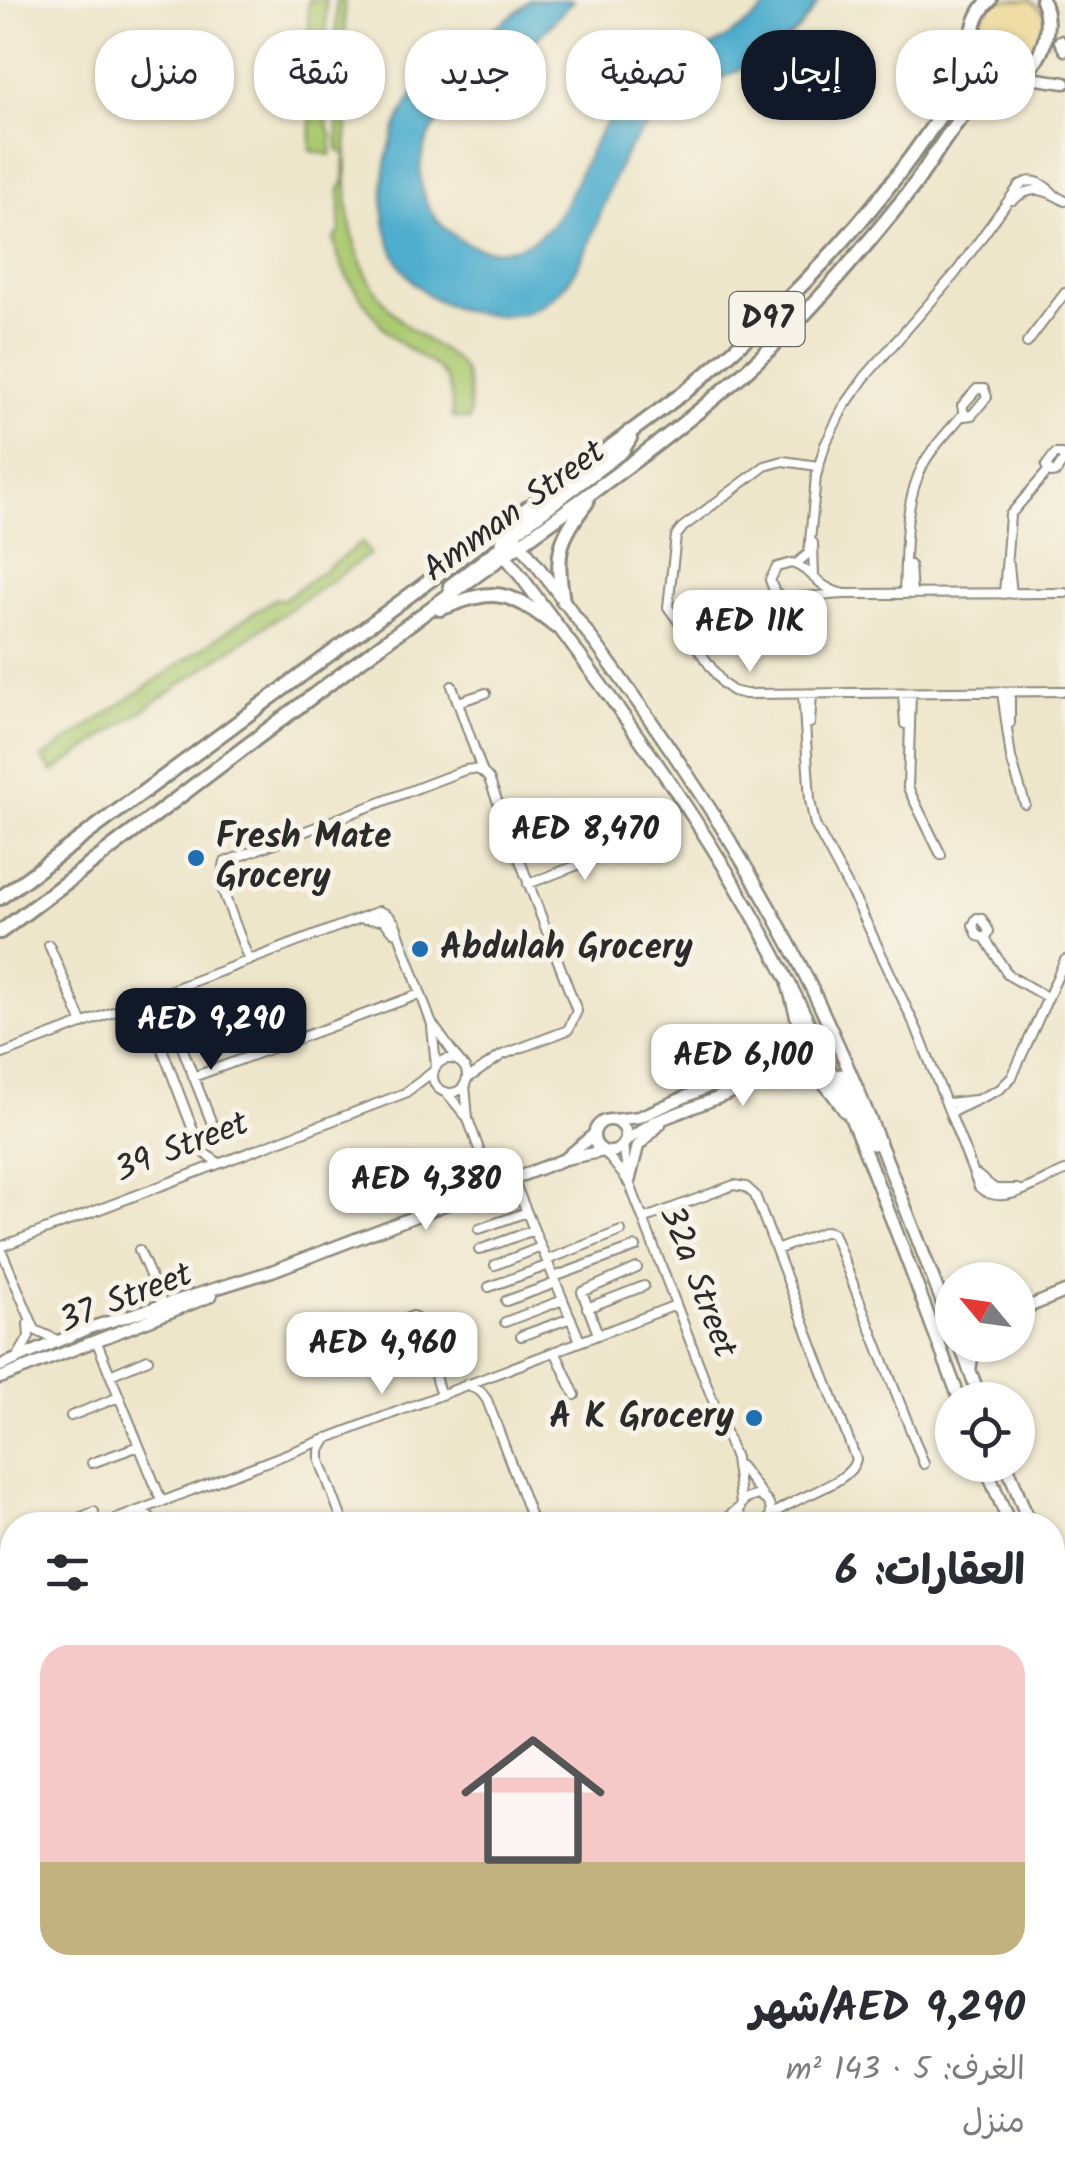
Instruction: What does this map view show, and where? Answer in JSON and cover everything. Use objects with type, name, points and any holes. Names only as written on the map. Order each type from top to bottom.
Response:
[{"type":"main road","name":"Amman Street","points":[[973,30],[976,16],[990,0]]},
{"type":"main road","points":[[1035,75],[1047,68],[1062,46],[1060,29],[1048,3]]},
{"type":"main road","name":"Amman Street","points":[[0,898],[505,533],[734,351],[842,244],[906,165],[936,120]]},
{"type":"main road","name":"Amman Street","points":[[505,533],[596,490],[685,423],[791,328],[910,190],[960,120]]},
{"type":"main road","points":[[563,600],[560,546],[567,528],[596,490]]},
{"type":"main road","name":"Amman Street","points":[[0,932],[424,616],[502,552],[505,533]]},
{"type":"main road","points":[[505,533],[502,552],[704,833],[788,980],[852,1122],[953,1382]]},
{"type":"main road","points":[[505,533],[563,600],[684,768],[771,911],[826,1019],[935,1283]]},
{"type":"main road","points":[[390,641],[404,620],[502,552]]},
{"type":"main road","points":[[424,616],[474,596],[500,594],[522,601],[555,626]]},
{"type":"main road","points":[[793,1050],[820,1047],[832,1055],[872,1141],[914,1248],[926,1261]]},
{"type":"main road","points":[[966,1362],[974,1382]]},
{"type":"main road","points":[[992,1482],[1005,1512]]},
{"type":"main road","points":[[1014,1482],[1025,1512]]},
{"type":"street","points":[[1035,79],[1065,83]]},
{"type":"street","points":[[814,578],[811,538],[818,466],[830,433],[856,388],[956,274],[1010,202],[1032,188],[1061,199]]},
{"type":"street","points":[[1027,343],[1065,293]]},
{"type":"street","points":[[908,594],[910,508],[920,472],[963,414]]},
{"type":"street","points":[[818,466],[783,461],[765,466],[683,527],[675,540],[667,596],[670,612],[727,688],[745,694],[1065,692]]},
{"type":"street","points":[[1008,594],[1007,546],[1012,510],[1048,471]]},
{"type":"street","points":[[811,538],[806,557],[796,564],[780,565],[772,573],[770,583],[778,595],[792,598],[844,594],[1065,594]]},
{"type":"street","points":[[796,564],[827,590],[844,594]]},
{"type":"street","points":[[446,1092],[454,1092],[502,1055],[568,1030],[578,1011],[452,686]]},
{"type":"street","points":[[1006,692],[1008,742],[1025,804]]},
{"type":"street","points":[[458,702],[486,693]]},
{"type":"street","points":[[907,693],[908,788],[941,856]]},
{"type":"street","points":[[808,694],[810,800],[818,835],[882,953],[972,1166],[984,1183],[994,1189],[1024,1188],[1065,1171]]},
{"type":"street","points":[[468,769],[477,752]]},
{"type":"street","points":[[249,961],[220,883],[226,862],[468,769],[484,773]]},
{"type":"street","points":[[528,884],[628,846]]},
{"type":"street","points":[[0,1056],[355,921],[380,918],[398,936],[432,1022],[466,1069],[468,1119],[494,1186]]},
{"type":"street","points":[[985,938],[1008,975],[1048,998]]},
{"type":"street","points":[[49,944],[82,1024]]},
{"type":"street","points":[[950,1108],[1000,1089],[1012,1078],[1065,960]]},
{"type":"street","points":[[788,980],[800,1031],[793,1050],[639,1117],[600,1123],[593,1135],[596,1144],[604,1151],[616,1152],[645,1126],[796,1070],[822,1080],[852,1122]]},
{"type":"street","points":[[193,1078],[420,994]]},
{"type":"street","points":[[144,1001],[201,1151],[219,1163]]},
{"type":"street","points":[[154,1029],[172,1021],[218,1140]]},
{"type":"street","points":[[432,1022],[434,1082],[468,1119]]},
{"type":"street","points":[[435,1069],[449,1058],[459,1061]]},
{"type":"street","name":"39 Street","points":[[0,1247],[404,1093],[435,1069]]},
{"type":"street","points":[[179,1094],[198,1089]]},
{"type":"street","points":[[629,1182],[638,1146],[650,1131],[674,1114]]},
{"type":"street","points":[[613,1120],[624,1128],[624,1143]]},
{"type":"street","name":"37 Street","points":[[565,1158],[593,1135]]},
{"type":"street","name":"32a Street","points":[[624,1143],[629,1182],[735,1458],[740,1512]]},
{"type":"street","name":"32a Street","points":[[604,1151],[629,1182]]},
{"type":"street","name":"37 Street","points":[[0,1378],[565,1158],[604,1151]]},
{"type":"street","points":[[513,1178],[580,1341]]},
{"type":"street","points":[[643,1219],[734,1185],[742,1185],[755,1196],[856,1459],[853,1470],[844,1478],[792,1500],[779,1512]]},
{"type":"street","points":[[479,1229],[527,1212]]},
{"type":"street","points":[[479,1250],[534,1230]]},
{"type":"street","points":[[490,1286],[621,1231]]},
{"type":"street","points":[[776,1250],[826,1231],[833,1233],[924,1464]]},
{"type":"street","points":[[0,1247],[37,1332],[59,1341]]},
{"type":"street","points":[[495,1264],[541,1247]]},
{"type":"street","points":[[506,1302],[636,1247]]},
{"type":"street","points":[[139,1250],[163,1305]]},
{"type":"street","points":[[598,1334],[583,1290],[637,1268]]},
{"type":"street","name":"37 Street","points":[[0,1366],[59,1341],[272,1271]]},
{"type":"street","points":[[587,1308],[644,1286]]},
{"type":"street","points":[[1035,1304],[1065,1292]]},
{"type":"street","points":[[504,1322],[563,1300]]},
{"type":"street","points":[[137,1512],[676,1304]]},
{"type":"street","points":[[16,1359],[29,1337],[27,1314]]},
{"type":"street","points":[[336,1344],[413,1316],[420,1321],[436,1364],[434,1379],[441,1394]]},
{"type":"street","points":[[521,1336],[570,1318]]},
{"type":"street","points":[[96,1340],[162,1502]]},
{"type":"street","points":[[555,1350],[574,1395]]},
{"type":"street","points":[[110,1375],[148,1359]]},
{"type":"street","points":[[970,1372],[971,1362]]},
{"type":"street","points":[[467,1384],[487,1400],[529,1512]]},
{"type":"street","points":[[71,1416],[119,1397]]},
{"type":"street","points":[[326,1438],[320,1457],[339,1512]]},
{"type":"street","points":[[92,1463],[139,1446]]},
{"type":"street","name":"32a Street","points":[[735,1458],[770,1506],[769,1512]]},
{"type":"street","points":[[733,1512],[752,1496],[765,1499]]},
{"type":"green space","points":[[308,0],[326,0],[326,30],[309,30]]},
{"type":"green space","points":[[336,0],[344,0],[345,30],[336,30]]},
{"type":"green space","points":[[310,120],[327,120],[332,136],[331,155],[311,151]]},
{"type":"green space","points":[[338,120],[347,120],[349,218],[358,255],[374,288],[396,315],[457,362],[468,382],[469,420],[452,417],[445,377],[385,330],[348,278],[334,240],[340,231],[340,187],[344,184],[345,154],[338,150]]},
{"type":"green space","points":[[362,543],[370,554],[53,772],[42,758],[274,599],[284,599]]},
{"type":"sand","points":[[996,0],[1030,0],[1044,12],[1051,36],[1035,54],[1035,30],[975,30]]},
{"type":"water","points":[[529,0],[573,0],[546,30],[491,30]]},
{"type":"water","points":[[774,0],[819,0],[797,30],[741,30],[741,68],[721,78],[721,40]]},
{"type":"water","points":[[405,109],[405,120],[440,120],[429,137],[420,169],[421,185],[433,215],[459,239],[474,246],[502,250],[524,245],[555,220],[610,120],[654,120],[630,147],[619,167],[593,234],[571,276],[537,308],[512,315],[470,312],[437,300],[412,281],[395,256],[386,226],[383,195],[386,162]]},
{"type":"place","name":"Fresh Mate Grocery","points":[[196,858]]},
{"type":"place","name":"Abdulah Grocery","points":[[420,949]]},
{"type":"place","name":"A K Grocery","points":[[754,1418]]}]
